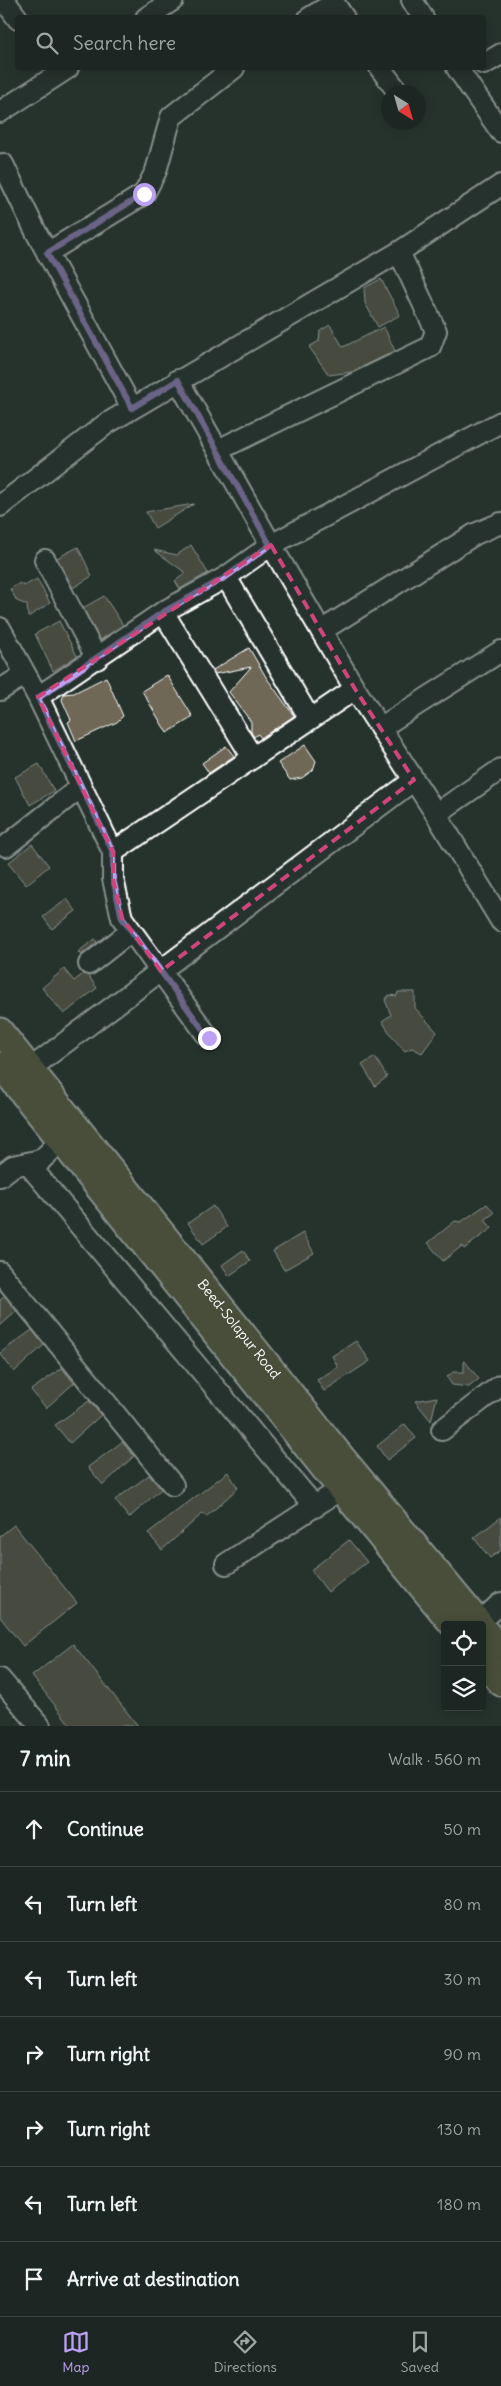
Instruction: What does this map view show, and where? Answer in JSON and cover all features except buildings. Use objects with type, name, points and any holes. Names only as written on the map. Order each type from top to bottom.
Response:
[{"type":"main road","name":"Beed-Solapur Road","points":[[0,1031],[341,1456],[478,1621]]},
{"type":"main road","name":"Beed-Solapur Road","points":[[0,1065],[341,1489],[450,1621]]},
{"type":"main road","name":"Beed-Solapur Road","points":[[486,1631],[501,1650]]},
{"type":"main road","points":[[486,1665],[501,1683]]},
{"type":"street","points":[[4,0],[15,15]]},
{"type":"street","points":[[150,15],[173,0]]},
{"type":"street","points":[[412,0],[421,15]]},
{"type":"street","points":[[314,15],[334,3],[342,15]]},
{"type":"street","points":[[486,63],[501,54]]},
{"type":"street","points":[[0,112],[58,70]]},
{"type":"street","points":[[47,253],[144,194],[156,171],[170,117],[231,70]]},
{"type":"street","points":[[382,70],[393,85]]},
{"type":"street","points":[[466,70],[501,132]]},
{"type":"street","points":[[1,163],[47,253],[132,408]]},
{"type":"street","points":[[0,506],[106,424],[399,252],[501,185]]},
{"type":"street","points":[[218,450],[430,347],[436,331],[399,252]]},
{"type":"street","points":[[178,380],[270,545],[355,689],[436,814],[501,921]]},
{"type":"street","points":[[38,698],[163,612],[226,577],[270,545],[501,422]]},
{"type":"street","points":[[321,631],[475,534],[501,523]]},
{"type":"street","points":[[45,560],[97,659]]},
{"type":"street","points":[[226,577],[310,719]]},
{"type":"street","points":[[163,612],[253,758]]},
{"type":"street","points":[[0,628],[38,698],[113,852],[113,879],[122,918],[209,1038]]},
{"type":"street","points":[[380,728],[501,651]]},
{"type":"street","points":[[0,690],[24,675]]},
{"type":"street","points":[[113,852],[355,689]]},
{"type":"street","points":[[436,814],[501,769]]},
{"type":"street","points":[[30,1069],[414,780]]},
{"type":"street","points":[[6,846],[81,787]]},
{"type":"street","points":[[88,964],[131,931]]},
{"type":"street","points":[[61,1141],[41,1160],[34,1171],[315,1507]]},
{"type":"street","points":[[0,1176],[12,1166],[41,1160]]},
{"type":"street","points":[[0,1272],[173,1485]]},
{"type":"street","points":[[442,1430],[501,1385]]},
{"type":"street","points":[[226,1564],[341,1489]]},
{"type":"street","points":[[485,1621],[501,1604]]},
{"type":"street","points":[[0,1679],[40,1726]]},
{"type":"highlighted area","points":[[271,545],[355,689],[414,780],[161,971],[122,918],[113,879],[113,852],[38,697]]},
{"type":"route","points":[[144,194],[47,253],[132,408],[178,380],[270,545],[226,577],[163,612],[38,698],[113,852],[113,879],[122,918],[209,1038]]}]
